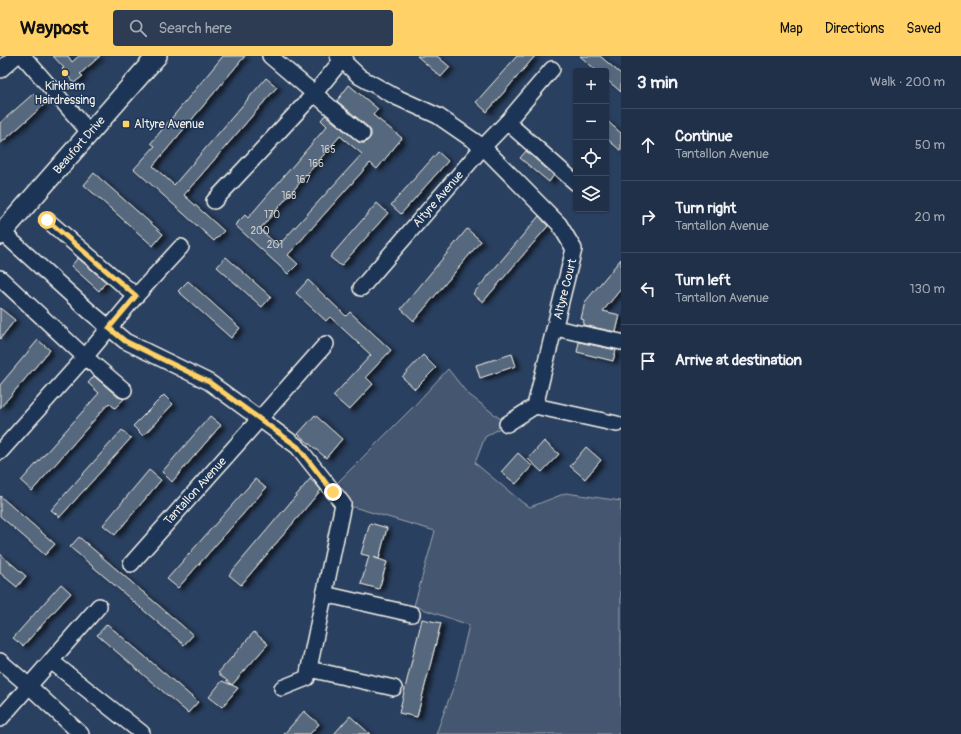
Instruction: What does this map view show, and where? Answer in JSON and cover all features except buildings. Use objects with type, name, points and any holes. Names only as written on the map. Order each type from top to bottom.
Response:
[{"type":"street","points":[[0,70],[16,56]]},
{"type":"street","points":[[23,56],[90,133]]},
{"type":"street","name":"Beaufort Drive","points":[[1,233],[157,56]]},
{"type":"street","points":[[270,56],[362,134]]},
{"type":"street","points":[[214,201],[314,94],[342,57],[360,77],[396,97],[438,116],[483,147]]},
{"type":"street","name":"Altyre Avenue","points":[[361,288],[552,69]]},
{"type":"street","points":[[507,122],[573,180]]},
{"type":"street","name":"Altyre Court","points":[[483,147],[559,224],[574,249],[535,406]]},
{"type":"street","points":[[47,220],[136,296]]},
{"type":"street","points":[[1,233],[125,341],[209,382],[298,447],[343,504],[307,678],[282,688]]},
{"type":"street","points":[[0,452],[85,357],[136,296],[181,247]]},
{"type":"street","points":[[0,278],[85,357],[124,390]]},
{"type":"street","name":"Altyre Court","points":[[555,328],[621,342]]},
{"type":"street","name":"Tantallon Avenue","points":[[131,564],[326,344]]},
{"type":"street","points":[[507,424],[535,406],[617,424]]},
{"type":"street","points":[[324,594],[412,614]]},
{"type":"street","points":[[0,719],[99,606]]},
{"type":"street","points":[[0,661],[80,734]]},
{"type":"street","points":[[51,661],[142,732]]},
{"type":"street","points":[[309,669],[394,688]]},
{"type":"shaded area","points":[[448,369],[467,393],[507,424],[485,437],[475,463],[523,503],[530,507],[566,493],[621,501],[621,734],[436,734],[456,680],[469,625],[414,606],[435,531],[343,504],[331,489],[413,407]]},
{"type":"place","name":"Kirkham Hairdressing","points":[[65,73]]},
{"type":"place","name":"Altyre Avenue","points":[[126,124]]},
{"type":"route","points":[[47,220],[136,296],[109,328],[125,341],[209,382],[298,447],[333,492]]}]
